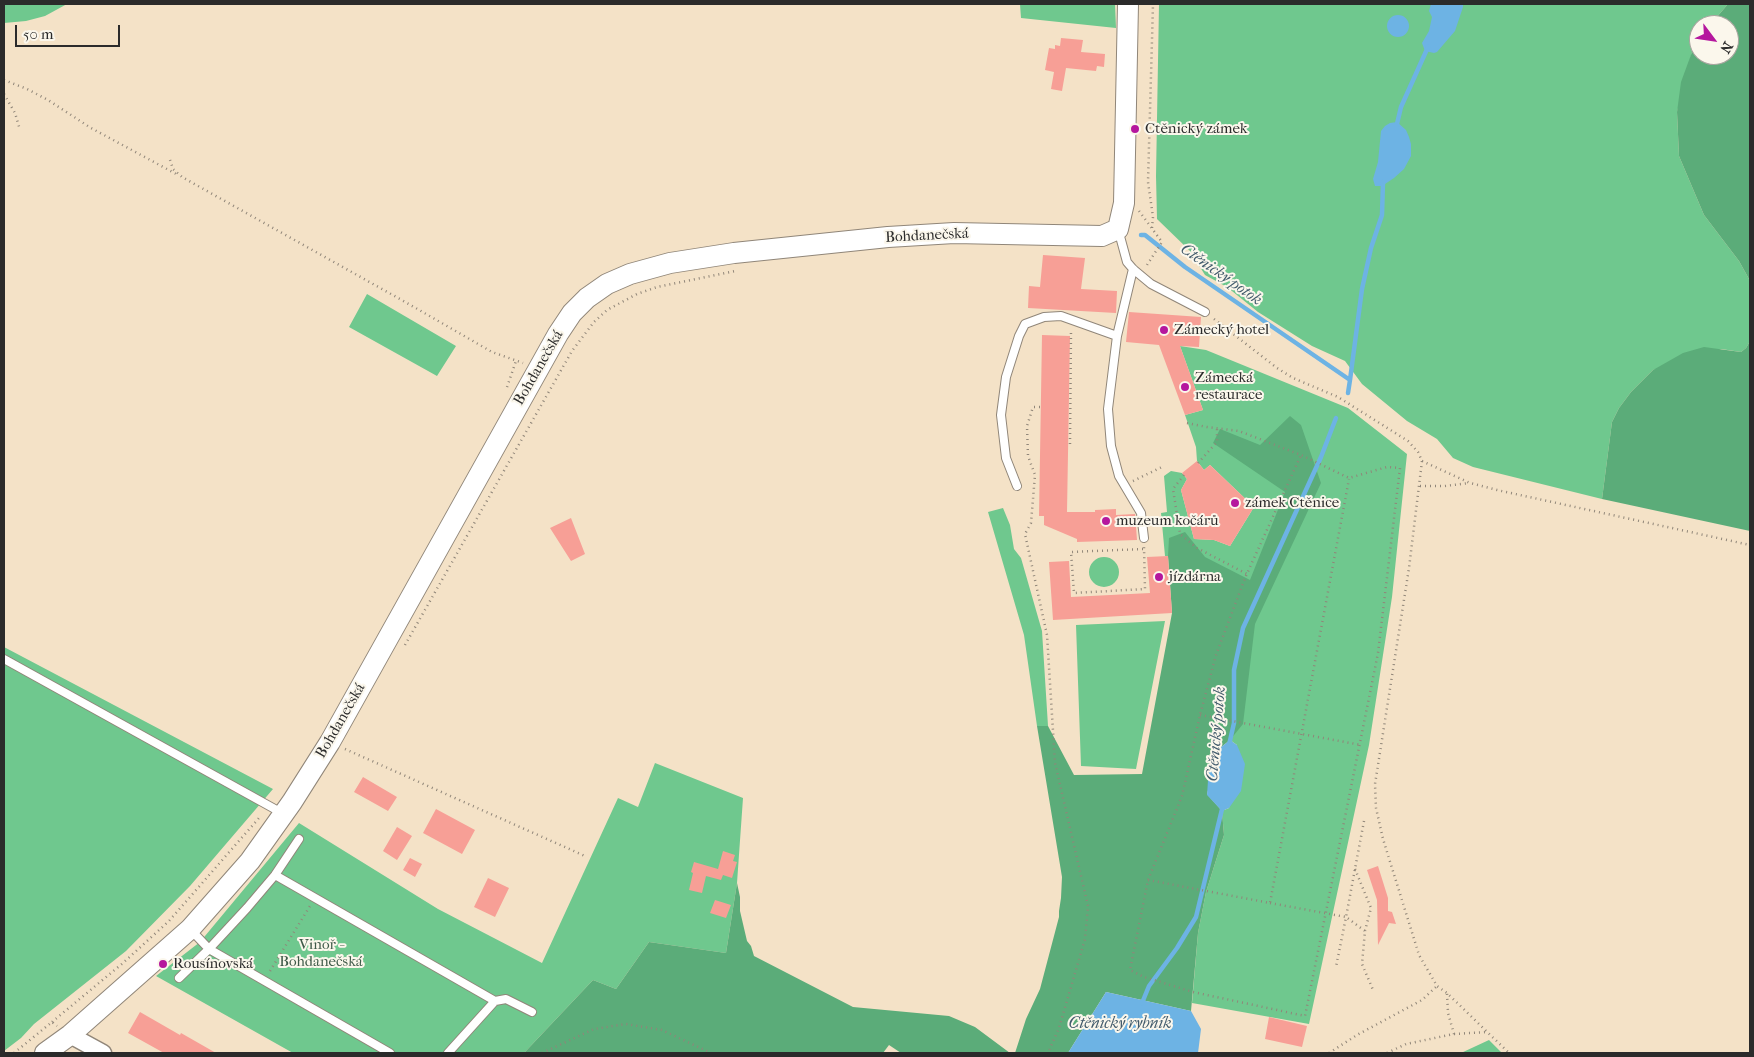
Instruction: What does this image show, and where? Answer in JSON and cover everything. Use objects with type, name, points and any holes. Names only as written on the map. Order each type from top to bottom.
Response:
[{"type":"street","points":[[1118,229],[1124,203],[1128,4]]},
{"type":"street","name":"Bohdanečská","points":[[46,1053],[65,1031],[190,929],[250,860],[277,810],[330,742],[538,368],[572,313],[587,298],[607,284],[670,263],[734,253],[888,237],[954,234],[1102,236],[1118,229]]},
{"type":"street","points":[[65,1031],[103,1053]]},
{"type":"lane","points":[[1118,229],[1127,262],[1133,269],[1151,284],[1205,312]]},
{"type":"lane","points":[[1133,269],[1117,336],[1108,409],[1111,446],[1119,476],[1140,513],[1144,538]]},
{"type":"lane","points":[[1017,486],[1006,458],[1001,415],[1006,377],[1019,336],[1025,324],[1044,317],[1060,316],[1117,336]]},
{"type":"lane","points":[[4,658],[277,810]]},
{"type":"lane","points":[[179,978],[209,949],[275,875],[299,839]]},
{"type":"lane","points":[[275,875],[495,1000],[506,999],[532,1012]]},
{"type":"lane","points":[[190,929],[209,949],[390,1053]]},
{"type":"lane","points":[[448,1053],[495,1000]]},
{"type":"path","points":[[1152,228],[1154,217],[1148,182],[1153,4]]},
{"type":"path","points":[[4,80],[48,100],[91,128],[392,294],[492,352],[538,368]]},
{"type":"path","points":[[4,94],[15,113],[20,130]]},
{"type":"path","points":[[170,160],[173,169],[182,177]]},
{"type":"path","points":[[1140,275],[1161,244]]},
{"type":"path","points":[[405,645],[572,351],[594,322],[607,310],[637,294],[657,287],[742,270]]},
{"type":"path","points":[[1205,312],[1277,368],[1293,378],[1338,398],[1408,441],[1418,452],[1422,461],[1409,568],[1376,784],[1376,808],[1419,955],[1437,986],[1448,993],[1509,1053]]},
{"type":"path","points":[[1070,444],[1071,330]]},
{"type":"path","points":[[506,391],[516,361]]},
{"type":"path","points":[[1040,408],[1033,407],[1027,426],[1028,456],[1035,475],[1030,523],[1025,534],[1047,635],[1056,763],[1088,906],[1085,939],[1059,1028],[1048,1053]]},
{"type":"path","points":[[1188,423],[1239,430],[1301,455],[1349,478],[1387,467],[1400,468],[1378,653],[1305,1016],[1193,992],[1144,977],[1130,970],[1148,880],[1182,796],[1216,655],[1247,574],[1301,455]]},
{"type":"path","points":[[1198,462],[1218,442],[1217,428]]},
{"type":"path","points":[[1422,461],[1470,483],[1750,545]]},
{"type":"path","points":[[1136,480],[1162,466]]},
{"type":"path","points":[[1184,475],[1173,490],[1180,534],[1197,548],[1247,574]]},
{"type":"path","points":[[1270,903],[1349,478]]},
{"type":"path","points":[[1419,486],[1445,486],[1470,483]]},
{"type":"path","points":[[1144,538],[1145,589],[1074,593],[1071,552],[1144,549]]},
{"type":"path","points":[[1200,715],[1361,745]]},
{"type":"path","points":[[330,742],[585,856]]},
{"type":"path","points":[[14,1053],[123,963],[169,921],[277,810]]},
{"type":"path","points":[[1336,967],[1364,821]]},
{"type":"path","points":[[1355,869],[1371,908],[1365,932],[1362,964],[1373,990]]},
{"type":"path","points":[[1148,880],[1346,917],[1365,932]]},
{"type":"path","points":[[264,981],[315,898]]},
{"type":"path","points":[[1329,1053],[1357,1035],[1422,1000],[1437,986]]},
{"type":"path","points":[[1448,993],[1448,1013],[1454,1034]]},
{"type":"path","points":[[52,1022],[65,1031]]},
{"type":"path","points":[[542,1053],[594,1029],[626,1024],[662,1030],[712,1053]]},
{"type":"path","points":[[1387,1053],[1406,1044],[1454,1034],[1488,1032]]},
{"type":"green space","points":[[4,4],[67,4],[45,16],[26,21],[4,23]]},
{"type":"green space","points":[[1020,4],[1115,4],[1116,28],[1021,18]]},
{"type":"green space","points":[[1159,4],[1728,4],[1719,15],[1689,15],[1689,64],[1677,112],[1679,156],[1704,215],[1739,261],[1749,279],[1749,343],[1741,352],[1721,349],[1653,370],[1631,392],[1619,408],[1612,422],[1602,499],[1473,467],[1453,458],[1437,439],[1407,421],[1362,384],[1345,361],[1312,346],[1258,312],[1227,287],[1205,275],[1190,251],[1157,219]]},
{"type":"green space","points":[[1728,4],[1750,4],[1750,298],[1749,279],[1739,261],[1704,215],[1679,156],[1677,112],[1681,82],[1689,60],[1689,65],[1739,65],[1739,15],[1719,15]]},
{"type":"green space","points":[[367,294],[456,346],[437,376],[349,327]]},
{"type":"green space","points":[[1750,329],[1750,531],[1602,499],[1612,422],[1619,408],[1631,392],[1653,370],[1683,353],[1704,347],[1741,352],[1749,343]]},
{"type":"green space","points":[[1180,346],[1206,350],[1348,408],[1407,454],[1392,597],[1369,745],[1309,1024],[1192,1003],[1198,933],[1206,892],[1224,835],[1222,811],[1229,808],[1237,745],[1230,740],[1168,556],[1165,556],[1161,513],[1167,512],[1164,476],[1171,471],[1182,473],[1187,479],[1181,490],[1194,539],[1214,540],[1230,546],[1254,507],[1210,465],[1204,470],[1197,461],[1196,447],[1185,415],[1203,410]]},
{"type":"green space","points":[[1290,416],[1301,425],[1321,483],[1255,624],[1243,724],[1230,740],[1220,748],[1207,794],[1222,811],[1224,835],[1206,892],[1198,933],[1191,1011],[1106,992],[1068,1053],[1015,1053],[1026,1019],[1040,989],[1059,917],[1061,898],[1062,877],[1037,726],[1048,726],[1074,775],[1142,774],[1172,613],[1168,556],[1169,538],[1185,532],[1205,557],[1250,580],[1285,492],[1213,443],[1220,429],[1260,445]]},
{"type":"green space","points":[[1003,508],[1010,525],[1014,549],[1021,558],[1042,631],[1048,726],[1037,726],[1024,635],[988,512]]},
{"type":"green space","points":[[1104,557],[1110,558],[1118,566],[1118,578],[1110,586],[1104,587],[1098,586],[1090,578],[1089,572],[1090,566],[1098,558]]},
{"type":"green space","points":[[1165,621],[1136,769],[1081,766],[1076,625]]},
{"type":"green space","points":[[4,647],[273,789],[190,886],[126,951],[34,1024],[21,1038],[4,1051]]},
{"type":"green space","name":"Vinoř - Bohdanečská","points":[[655,763],[743,798],[737,883],[726,953],[649,942],[616,989],[593,980],[524,1053],[293,1053],[156,976],[200,942],[299,823],[438,909],[542,963],[618,798],[638,807]]},
{"type":"green space","points":[[737,883],[740,911],[747,941],[751,946],[754,956],[853,1007],[949,1016],[975,1027],[1010,1053],[901,1053],[889,1045],[883,1053],[524,1053],[593,980],[616,989],[649,942],[726,953]]},
{"type":"green space","points":[[1489,1040],[1502,1053],[1461,1053]]},
{"type":"water","points":[[1431,4],[1463,4],[1455,31],[1434,53],[1425,51],[1422,43],[1429,31],[1432,17],[1429,11]]},
{"type":"water","points":[[1398,15],[1406,18],[1409,26],[1406,34],[1398,37],[1390,34],[1387,26],[1390,18]]},
{"type":"water","points":[[1397,122],[1406,130],[1409,137],[1411,156],[1404,169],[1394,178],[1382,186],[1375,186],[1373,179],[1378,162],[1381,131],[1390,123]]},
{"type":"water","points":[[1230,740],[1237,745],[1245,764],[1241,791],[1229,808],[1222,811],[1207,795],[1209,766],[1220,748]]},
{"type":"water","name":"Ctěnický rybník","points":[[1106,992],[1191,1011],[1201,1029],[1198,1053],[1068,1053]]},
{"type":"building","points":[[1061,38],[1083,40],[1081,52],[1105,54],[1104,67],[1097,66],[1096,71],[1066,68],[1062,91],[1051,89],[1054,72],[1045,70],[1049,48],[1055,49],[1055,45],[1060,46]]},
{"type":"building","points":[[1043,255],[1085,258],[1081,289],[1117,291],[1116,313],[1028,308],[1029,286],[1040,287]]},
{"type":"building","name":"Zámecký hotel","points":[[1129,312],[1201,317],[1199,347],[1180,346],[1203,410],[1185,415],[1159,345],[1126,342]]},
{"type":"building","points":[[1042,335],[1070,336],[1067,512],[1095,512],[1095,510],[1116,509],[1116,515],[1135,514],[1137,540],[1077,542],[1077,539],[1044,525],[1044,516],[1039,516]]},
{"type":"building","name":"zámek Ctěnice","points":[[1197,461],[1204,470],[1210,465],[1254,507],[1230,546],[1214,540],[1194,539],[1181,490],[1187,479],[1182,473]]},
{"type":"building","points":[[571,518],[585,554],[571,561],[550,528]]},
{"type":"building","name":"jízdárna","points":[[1168,556],[1172,613],[1053,620],[1049,562],[1069,561],[1071,597],[1150,593],[1147,557]]},
{"type":"building","points":[[363,777],[397,797],[388,811],[354,792]]},
{"type":"building","points":[[436,809],[475,830],[462,854],[423,833]]},
{"type":"building","points":[[397,827],[412,836],[397,860],[383,851]]},
{"type":"building","points":[[723,851],[735,855],[733,861],[737,862],[732,878],[723,875],[721,880],[706,876],[702,893],[689,890],[694,862],[718,869]]},
{"type":"building","points":[[410,858],[422,864],[415,877],[403,870]]},
{"type":"building","points":[[1378,866],[1388,898],[1388,911],[1392,912],[1396,924],[1389,923],[1378,945],[1377,900],[1367,870]]},
{"type":"building","points":[[488,878],[509,888],[495,917],[474,907]]},
{"type":"building","points":[[715,900],[731,905],[726,918],[710,913]]},
{"type":"building","points":[[140,1012],[216,1053],[164,1053],[128,1033]]},
{"type":"building","points":[[1269,1017],[1307,1026],[1302,1047],[1265,1039]]},
{"type":"waterway","points":[[1396,128],[1401,107],[1428,47]]},
{"type":"waterway","points":[[1350,380],[1362,289],[1371,248],[1382,215],[1383,182]]},
{"type":"waterway","name":"Ctěnický potok","points":[[1141,235],[1145,235],[1185,267],[1350,380],[1348,393]]},
{"type":"waterway","name":"Ctěnický potok","points":[[1229,745],[1234,723],[1234,670],[1243,628],[1321,457],[1336,418]]},
{"type":"waterway","name":"Ctěnický potok","points":[[1142,1003],[1149,986],[1177,948],[1196,917],[1223,805]]},
{"type":"place","name":"Ctěnický zámek","points":[[1135,129]]},
{"type":"place","name":"Zámecký hotel","points":[[1164,330]]},
{"type":"place","name":"Zámecká restaurace","points":[[1185,387]]},
{"type":"place","name":"zámek Ctěnice","points":[[1235,503]]},
{"type":"place","name":"muzeum kočárů","points":[[1106,521]]},
{"type":"place","name":"jízdárna","points":[[1159,577]]},
{"type":"place","name":"Rousínovská","points":[[163,964]]}]
